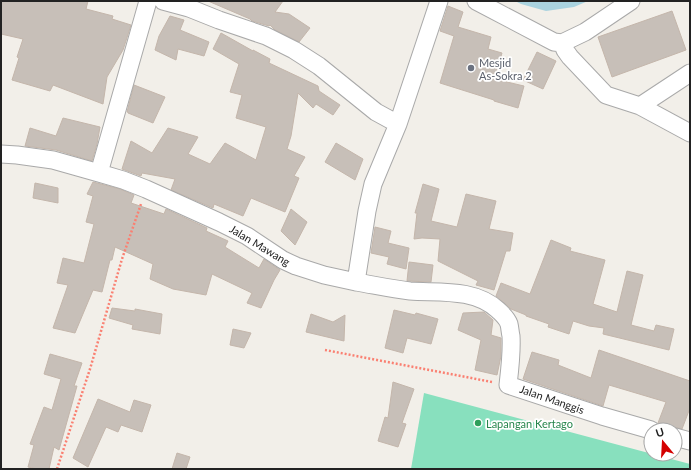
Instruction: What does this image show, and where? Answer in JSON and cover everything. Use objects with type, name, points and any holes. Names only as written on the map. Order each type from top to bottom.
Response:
[{"type":"street","points":[[99,173],[148,1]]},
{"type":"street","points":[[163,1],[188,8],[266,36],[294,50],[319,66],[376,112],[398,124]]},
{"type":"street","points":[[356,282],[369,198],[373,184],[398,124],[439,1]]},
{"type":"street","points":[[476,1],[554,42],[562,43],[585,32],[631,1]]},
{"type":"street","points":[[562,43],[570,57],[606,95],[640,106],[690,133]]},
{"type":"street","points":[[640,106],[690,73]]},
{"type":"street","name":"Jalan Mawang","points":[[1,154],[53,160],[99,173],[146,189],[224,224],[257,242],[283,260],[296,266],[324,275],[356,282]]},
{"type":"street","name":"Jalan Manggis","points":[[356,282],[396,289],[422,292],[443,291],[467,295],[481,299],[493,305],[506,318],[510,325],[512,356],[508,385],[643,428]]},
{"type":"path","points":[[57,469],[90,369],[122,259],[146,189]]},
{"type":"path","points":[[325,350],[508,385]]},
{"type":"green space","name":"Lapangan Kertago","points":[[424,393],[643,451],[643,462],[683,462],[690,464],[690,469],[411,469]]},
{"type":"water","points":[[515,1],[588,1],[574,7],[546,11]]},
{"type":"building","points":[[1,1],[88,1],[86,9],[113,16],[112,19],[131,25],[123,50],[107,77],[103,104],[53,85],[50,91],[12,80],[23,39],[1,34]]},
{"type":"building","points":[[208,1],[283,1],[275,12],[289,14],[310,28],[299,42],[275,30],[270,25],[252,21]]},
{"type":"building","name":"Mesjid As-Sokra 2","points":[[448,6],[463,12],[458,27],[491,37],[488,49],[502,53],[494,79],[524,86],[518,108],[440,83],[454,36],[440,31]]},
{"type":"building","points":[[672,11],[686,50],[612,77],[598,37]]},
{"type":"building","points":[[170,16],[184,20],[180,30],[209,42],[204,56],[178,49],[176,60],[155,50],[159,36]]},
{"type":"building","points":[[221,33],[270,59],[269,63],[318,86],[319,91],[340,105],[333,115],[316,104],[313,108],[298,93],[291,136],[287,149],[305,157],[294,176],[299,178],[285,212],[251,198],[243,216],[214,204],[213,208],[171,190],[175,179],[142,173],[141,176],[122,169],[131,141],[152,153],[168,128],[198,137],[188,154],[210,164],[225,143],[256,160],[266,127],[236,118],[242,95],[230,92],[239,64],[213,49]]},
{"type":"building","points":[[537,52],[556,61],[543,89],[523,80]]},
{"type":"building","points":[[134,85],[165,97],[153,123],[127,112]]},
{"type":"building","points":[[63,118],[100,127],[92,161],[56,150],[25,146],[30,128],[56,136]]},
{"type":"building","points":[[336,143],[363,159],[355,180],[325,162]]},
{"type":"building","points":[[93,182],[120,189],[134,195],[131,203],[164,214],[166,209],[207,228],[206,231],[228,241],[225,247],[259,268],[264,259],[280,270],[261,308],[247,303],[252,293],[212,274],[206,295],[173,289],[150,279],[153,264],[115,247],[102,292],[93,290],[75,333],[53,328],[68,285],[57,283],[63,258],[84,263],[94,224],[86,222],[93,196],[87,194]]},
{"type":"building","points":[[35,183],[58,188],[58,203],[33,198]]},
{"type":"building","points":[[423,184],[439,189],[431,221],[457,227],[466,194],[496,201],[489,229],[513,233],[510,251],[506,251],[494,290],[476,285],[478,281],[438,261],[440,239],[414,239],[417,213],[415,213]]},
{"type":"building","points":[[291,209],[307,222],[295,245],[281,231]]},
{"type":"building","points":[[375,227],[391,231],[388,243],[409,248],[406,269],[387,264],[389,257],[371,253]]},
{"type":"building","points":[[551,240],[571,248],[570,251],[605,260],[593,304],[617,312],[627,271],[643,275],[631,325],[654,331],[656,325],[674,329],[669,350],[603,334],[604,328],[589,326],[573,321],[569,334],[548,327],[549,324],[511,309],[496,296],[501,283],[530,294]]},
{"type":"building","points":[[409,262],[433,265],[431,282],[407,281]]},
{"type":"building","points":[[112,308],[135,311],[135,309],[162,314],[160,334],[132,329],[133,325],[109,318]]},
{"type":"building","points":[[394,310],[415,315],[416,313],[438,319],[431,344],[407,338],[403,353],[385,348]]},
{"type":"building","points":[[484,312],[493,320],[491,335],[501,338],[501,356],[497,375],[475,370],[481,340],[458,330],[463,313]]},
{"type":"building","points":[[311,314],[333,322],[345,315],[344,341],[306,332]]},
{"type":"building","points":[[233,329],[251,333],[244,348],[230,345]]},
{"type":"building","points":[[599,350],[690,381],[690,408],[683,426],[683,422],[658,422],[666,402],[609,385],[603,406],[523,379],[532,352],[559,360],[558,365],[591,378]]},
{"type":"building","points":[[50,354],[82,363],[74,386],[77,386],[59,450],[54,447],[49,469],[37,469],[28,467],[34,445],[30,444],[44,407],[52,410],[61,379],[44,374]]},
{"type":"building","points":[[393,382],[414,389],[402,423],[406,424],[398,447],[378,441],[385,417],[388,418]]},
{"type":"building","points":[[98,399],[130,412],[134,400],[151,405],[142,432],[121,425],[118,432],[106,427],[88,467],[73,458]]},
{"type":"building","points":[[177,453],[190,457],[186,469],[172,469]]},
{"type":"place","name":"Mesjid As-Sokra 2","points":[[471,68]]},
{"type":"place","name":"Lapangan Kertago","points":[[478,423]]}]
